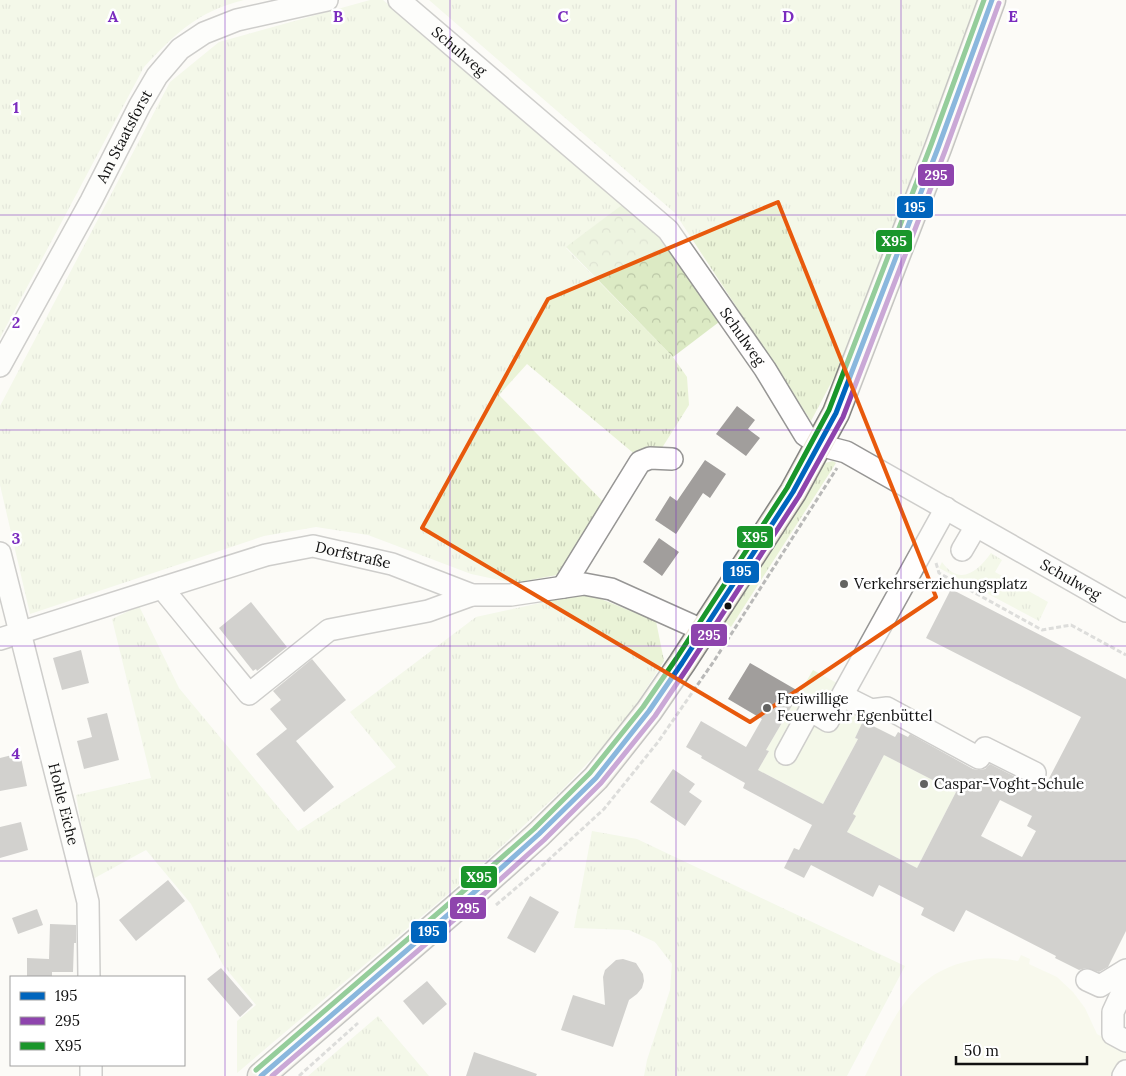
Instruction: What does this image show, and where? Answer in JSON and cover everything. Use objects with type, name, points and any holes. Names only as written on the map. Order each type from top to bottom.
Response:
[{"type":"main road","points":[[261,1076],[479,888],[539,834],[596,778],[649,711],[703,632],[793,492],[844,394],[992,0]]},
{"type":"street","name":"Am Staatsforst","points":[[0,366],[152,83],[180,49],[204,33],[237,20],[327,0]]},
{"type":"street","name":"Schulweg","points":[[399,0],[668,230],[765,369],[805,435],[819,445],[846,452],[1126,611]]},
{"type":"street","points":[[563,587],[640,462],[650,458],[672,459]]},
{"type":"street","points":[[786,754],[810,710],[828,720],[946,508]]},
{"type":"street","points":[[962,550],[976,526]]},
{"type":"street","name":"Dorfstraße","points":[[10,636],[266,555],[313,546],[392,564],[472,594],[511,594],[584,584],[611,589],[703,632]]},
{"type":"street","points":[[0,553],[10,636]]},
{"type":"street","points":[[162,588],[249,694],[329,630],[428,611],[472,594]]},
{"type":"street","name":"Hohle Eiche","points":[[10,636],[88,902],[89,976]]},
{"type":"street","points":[[843,696],[871,710],[887,708],[979,758],[985,748],[1035,773]]},
{"type":"street","points":[[1087,980],[1100,986],[1126,970]]},
{"type":"street","points":[[1126,984],[1113,1012],[1113,1034],[1126,1041]]},
{"type":"street","points":[[1123,1076],[1126,1071]]},
{"type":"path","points":[[838,467],[845,469]]},
{"type":"path","points":[[929,538],[939,573],[1042,630],[1071,625],[1126,655]]},
{"type":"highlighted area","points":[[778,202],[936,597],[750,722],[422,528],[548,299]]},
{"type":"green space","points":[[0,0],[244,0],[213,10],[188,25],[144,67],[0,338]]},
{"type":"green space","points":[[370,0],[383,0],[623,204],[566,248],[673,357],[687,377],[689,405],[650,467],[527,364],[499,395],[618,517],[585,570],[513,583],[471,574],[368,535],[316,527],[264,536],[30,614],[0,485],[0,406],[170,82],[219,42]]},
{"type":"green space","points":[[429,0],[978,0],[840,366],[811,421],[675,213]]},
{"type":"green space","points":[[623,204],[661,234],[723,319],[673,357],[566,247]]},
{"type":"green space","points":[[833,461],[836,463],[731,627],[724,621],[818,466]]},
{"type":"green space","points":[[991,553],[1002,560],[995,572],[1048,602],[1039,621],[939,568],[942,562],[955,574],[968,574],[980,566]]},
{"type":"green space","points":[[586,593],[656,621],[664,661],[621,728],[562,790],[474,872],[237,1073],[237,1021],[256,1005],[223,965],[191,904],[146,850],[91,880],[76,795],[151,778],[112,619],[139,606],[179,688],[298,831],[396,767],[350,712],[476,617]]},
{"type":"green space","points":[[813,670],[868,700],[863,721],[855,738],[858,739],[823,804],[766,774],[756,773],[769,751],[766,750]]},
{"type":"green space","points":[[885,753],[886,756],[956,792],[917,868],[847,832],[855,816],[853,814]]},
{"type":"green space","points":[[592,831],[637,839],[905,966],[847,1076],[644,1076],[647,1060],[670,990],[672,964],[655,942],[629,930],[574,928]]},
{"type":"green space","points":[[1021,955],[1030,959],[1029,964],[1057,977],[1073,992],[1085,1008],[1097,1034],[1126,1050],[1126,1059],[1117,1076],[865,1076],[901,1008],[912,993],[926,981],[942,971],[968,961],[989,958],[1018,961]]},
{"type":"green space","points":[[378,1016],[429,1076],[308,1076]]},
{"type":"building","points":[[737,406],[755,420],[748,429],[760,438],[746,456],[716,434]]},
{"type":"building","points":[[705,460],[726,474],[710,498],[703,493],[676,534],[655,520],[670,496],[677,501]]},
{"type":"building","points":[[659,538],[679,552],[662,576],[643,562]]},
{"type":"building","points":[[951,589],[1126,679],[1126,931],[1108,967],[1099,972],[1086,968],[1079,970],[1055,958],[1056,956],[966,910],[954,932],[921,915],[924,908],[879,885],[873,897],[811,865],[804,878],[784,868],[794,848],[799,850],[812,825],[743,788],[745,783],[701,758],[702,756],[686,747],[701,721],[746,747],[762,719],[728,699],[750,663],[800,692],[766,750],[769,751],[758,770],[823,804],[858,739],[855,738],[863,721],[895,737],[898,732],[908,737],[910,734],[973,769],[985,769],[990,764],[1029,784],[1044,788],[1081,717],[926,638]],"holes":[[[884,755],[956,792],[917,868],[847,832],[856,816],[853,814]],[[1000,800],[1032,816],[1027,826],[1036,831],[1022,857],[981,836]]]},
{"type":"building","points":[[251,602],[287,647],[257,671],[256,669],[253,671],[219,628]]},
{"type":"building","points":[[81,650],[89,683],[62,690],[53,658]]},
{"type":"building","points":[[312,659],[346,700],[296,741],[334,787],[304,812],[256,754],[287,729],[270,709],[281,700],[273,691]]},
{"type":"building","points":[[107,713],[119,760],[84,769],[77,741],[92,737],[87,718]]},
{"type":"building","points":[[20,753],[27,786],[0,791],[0,758]]},
{"type":"building","points":[[673,769],[695,784],[689,792],[702,801],[685,826],[650,802]]},
{"type":"building","points":[[21,822],[28,850],[0,858],[0,827]]},
{"type":"building","points":[[168,880],[185,901],[136,941],[119,920]]},
{"type":"building","points":[[530,896],[559,912],[535,953],[507,938]]},
{"type":"building","points":[[37,909],[43,925],[18,934],[12,918]]},
{"type":"building","points":[[50,924],[76,925],[73,972],[52,972],[52,976],[27,976],[27,958],[49,959]]},
{"type":"building","points":[[623,959],[636,963],[643,974],[644,981],[642,988],[629,1000],[613,1047],[561,1030],[573,995],[605,1005],[603,977],[605,970],[616,960]]},
{"type":"building","points":[[221,968],[253,1005],[240,1017],[207,979]]},
{"type":"building","points":[[427,981],[447,1004],[423,1025],[403,1001]]},
{"type":"building","points":[[474,1052],[537,1074],[536,1076],[466,1076]]},
{"type":"transit line","name":"X95","points":[[256,1070],[534,829],[590,773],[643,707],[676,659],[787,488],[829,410],[931,145],[984,0]]},
{"type":"transit line","name":"195","points":[[261,1076],[539,834],[596,778],[649,711],[682,663],[793,492],[836,413],[938,148],[992,0]]},
{"type":"transit line","name":"295","points":[[272,1076],[544,840],[601,783],[655,716],[799,496],[843,417],[945,151],[999,3]]},
{"type":"place","name":"Verkehrserziehungsplatz","points":[[844,584]]},
{"type":"place","name":"Freiwillige Feuerwehr Egenbüttel","points":[[767,708]]},
{"type":"place","name":"Caspar-Voght-Schule","points":[[924,784]]}]
